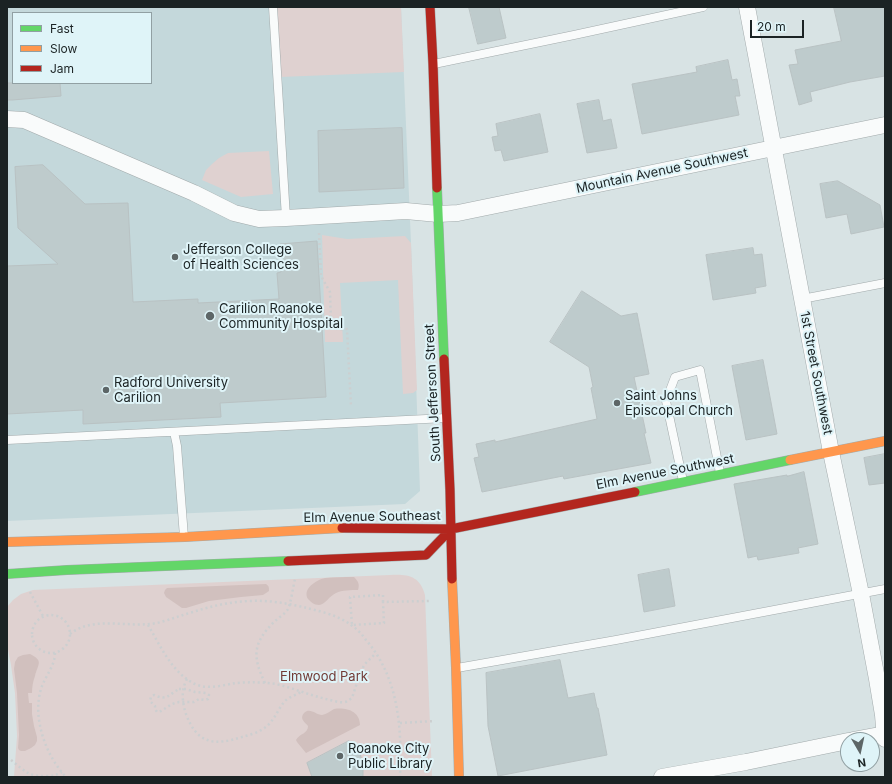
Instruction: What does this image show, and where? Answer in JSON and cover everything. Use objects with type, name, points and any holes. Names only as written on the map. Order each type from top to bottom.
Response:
[{"type":"main road","name":"South Jefferson Street","points":[[430,7],[450,490],[450,529],[459,777]]},
{"type":"main road","name":"Elm Avenue Southwest","points":[[450,529],[885,441]]},
{"type":"main road","name":"Elm Avenue Southeast","points":[[7,542],[184,537],[351,527],[450,529]]},
{"type":"main road","name":"Elm Avenue Southeast","points":[[7,574],[67,570],[426,555],[450,529]]},
{"type":"street","name":"1st Street Southwest","points":[[748,7],[831,452],[861,594],[883,715],[885,739]]},
{"type":"street","name":"Mountain Avenue Southwest","points":[[7,119],[24,120],[194,193],[234,213],[259,219],[406,211],[438,214],[458,213],[885,125]]},
{"type":"street","points":[[662,777],[840,743]]},
{"type":"lane","points":[[273,7],[286,218]]},
{"type":"lane","points":[[433,64],[703,7]]},
{"type":"lane","points":[[802,299],[885,283]]},
{"type":"lane","points":[[683,481],[666,401],[676,377],[700,370],[721,474]]},
{"type":"lane","points":[[7,440],[447,418]]},
{"type":"lane","points":[[174,432],[177,446],[184,537]]},
{"type":"lane","points":[[456,668],[885,589]]},
{"type":"path","points":[[319,230],[321,276],[330,292],[331,324],[336,330],[347,329],[351,406]]},
{"type":"path","points":[[265,683],[258,668],[257,648],[260,640],[266,632],[288,608],[296,574]]},
{"type":"path","points":[[27,586],[43,616]]},
{"type":"path","points":[[383,595],[384,623],[352,625],[350,597],[383,595]]},
{"type":"path","points":[[70,634],[88,625],[148,625],[212,607],[248,601],[266,601],[290,604],[339,618],[352,625],[361,633],[382,662],[393,690],[399,723],[401,751],[400,777]]},
{"type":"path","points":[[383,602],[429,601]]},
{"type":"path","points":[[50,614],[56,615],[67,622],[70,628],[69,640],[66,646],[55,653],[49,653],[37,648],[32,637],[34,624],[43,616],[50,614]]},
{"type":"path","points":[[148,625],[173,666],[187,679],[199,686],[206,687],[251,682],[276,684],[338,702],[348,701],[354,694],[361,671],[365,664],[376,653]]},
{"type":"path","points":[[55,653],[54,663],[44,681],[39,695],[38,715],[40,728],[47,747],[66,777]]},
{"type":"path","points":[[187,679],[183,689],[183,701],[184,709],[189,722],[199,736],[207,740],[218,742],[224,742],[247,736],[259,731],[272,721],[285,701],[301,692]]},
{"type":"path","points":[[179,689],[183,689],[198,693],[206,693],[209,697],[207,700],[199,699],[194,702],[183,701],[172,704],[161,712],[155,711],[155,706],[150,700],[151,697],[154,695],[160,698],[166,698],[179,689]]},
{"type":"path","points":[[399,723],[435,721]]},
{"type":"path","points":[[11,760],[33,776],[54,776],[62,772]]},
{"type":"shaded area","name":"Carilion Roanoke Community Hospital","points":[[7,7],[401,7],[420,491],[405,504],[7,521]]},
{"type":"shaded area","points":[[354,577],[359,586],[358,590],[338,592],[321,605],[314,604],[308,599],[308,588],[318,581],[325,578]]},
{"type":"shaded area","points":[[266,584],[269,587],[269,591],[263,595],[209,601],[186,608],[182,608],[166,597],[164,593],[167,588]]},
{"type":"shaded area","points":[[30,654],[39,661],[33,682],[32,693],[28,693],[29,703],[32,703],[32,714],[37,741],[31,748],[21,751],[18,748],[19,735],[17,693],[14,669],[15,662],[18,657]]},
{"type":"shaded area","points":[[334,709],[348,709],[352,711],[358,716],[360,725],[306,753],[296,740],[308,729],[308,726],[302,719],[304,713],[306,711],[311,711],[322,715]]},
{"type":"green space","points":[[277,7],[401,7],[404,72],[280,77]]},
{"type":"green space","points":[[269,151],[273,194],[241,197],[202,180],[206,170],[219,158],[228,153]]},
{"type":"green space","points":[[322,235],[347,239],[405,236],[411,243],[417,390],[413,393],[403,394],[398,280],[340,283],[343,342],[325,342]]},
{"type":"green space","name":"Elmwood Park","points":[[390,575],[408,576],[416,580],[423,589],[425,595],[432,777],[14,777],[17,736],[15,693],[7,644],[7,607],[21,594],[33,590]]},
{"type":"building","points":[[469,7],[499,7],[506,38],[478,44]]},
{"type":"building","points":[[834,7],[885,7],[885,76],[850,82],[810,92],[812,101],[799,105],[789,65],[798,64],[795,50],[841,41]]},
{"type":"building","points":[[728,60],[732,80],[737,79],[740,96],[735,96],[739,115],[642,134],[632,84],[697,72],[696,67]]},
{"type":"building","points":[[7,83],[60,84],[61,96],[7,100]]},
{"type":"building","points":[[599,100],[603,121],[611,119],[617,148],[587,153],[577,104]]},
{"type":"building","points":[[540,114],[548,152],[504,161],[501,150],[495,151],[492,137],[498,136],[496,124]]},
{"type":"building","points":[[402,128],[404,188],[319,192],[318,131]]},
{"type":"building","points":[[43,165],[85,204],[128,203],[133,302],[198,299],[198,303],[279,299],[277,273],[281,272],[280,244],[317,241],[326,397],[220,403],[221,417],[83,424],[83,410],[7,414],[7,266],[58,264],[18,228],[15,167]]},
{"type":"building","points":[[838,181],[880,205],[884,227],[851,234],[847,214],[826,218],[820,184]]},
{"type":"building","points":[[753,248],[754,255],[762,254],[766,286],[755,288],[756,293],[713,300],[706,255]]},
{"type":"building","name":"Saint Johns Episcopal Church","points":[[582,291],[621,316],[637,313],[649,374],[634,377],[651,463],[564,479],[563,476],[482,492],[474,458],[479,457],[476,444],[495,440],[495,442],[597,419],[591,388],[593,387],[589,367],[550,342]]},
{"type":"building","points":[[763,360],[777,434],[746,440],[732,366]]},
{"type":"building","points":[[885,454],[885,483],[869,485],[864,458]]},
{"type":"building","points":[[804,472],[818,544],[798,548],[799,553],[758,560],[757,556],[748,558],[734,484]]},
{"type":"building","points":[[669,569],[675,606],[644,612],[638,575]]},
{"type":"building","points":[[560,660],[568,698],[594,693],[607,755],[498,776],[488,726],[486,673]]},
{"type":"building","name":"Roanoke City Public Library","points":[[349,741],[354,750],[359,748],[363,766],[363,777],[312,777],[307,763]]},
{"type":"traffic: fast","points":[[437,188],[444,359]]},
{"type":"traffic: fast","points":[[635,492],[790,460]]},
{"type":"traffic: fast","points":[[7,574],[67,570],[288,561]]},
{"type":"traffic: slow","points":[[790,460],[885,441]]},
{"type":"traffic: slow","points":[[7,542],[185,537],[342,528]]},
{"type":"traffic: slow","points":[[452,579],[459,777]]},
{"type":"traffic: jam","points":[[430,7],[437,188]]},
{"type":"traffic: jam","points":[[444,359],[450,490],[452,579]]},
{"type":"traffic: jam","points":[[342,528],[451,529],[635,492]]},
{"type":"traffic: jam","points":[[288,561],[426,555],[451,529]]},
{"type":"place","name":"Jefferson College of Health Sciences","points":[[175,257]]},
{"type":"place","name":"Carilion Roanoke Community Hospital","points":[[210,316]]},
{"type":"place","name":"Radford University Carilion","points":[[106,390]]},
{"type":"place","name":"Saint Johns Episcopal Church","points":[[617,403]]},
{"type":"place","name":"Roanoke City Public Library","points":[[340,756]]}]
